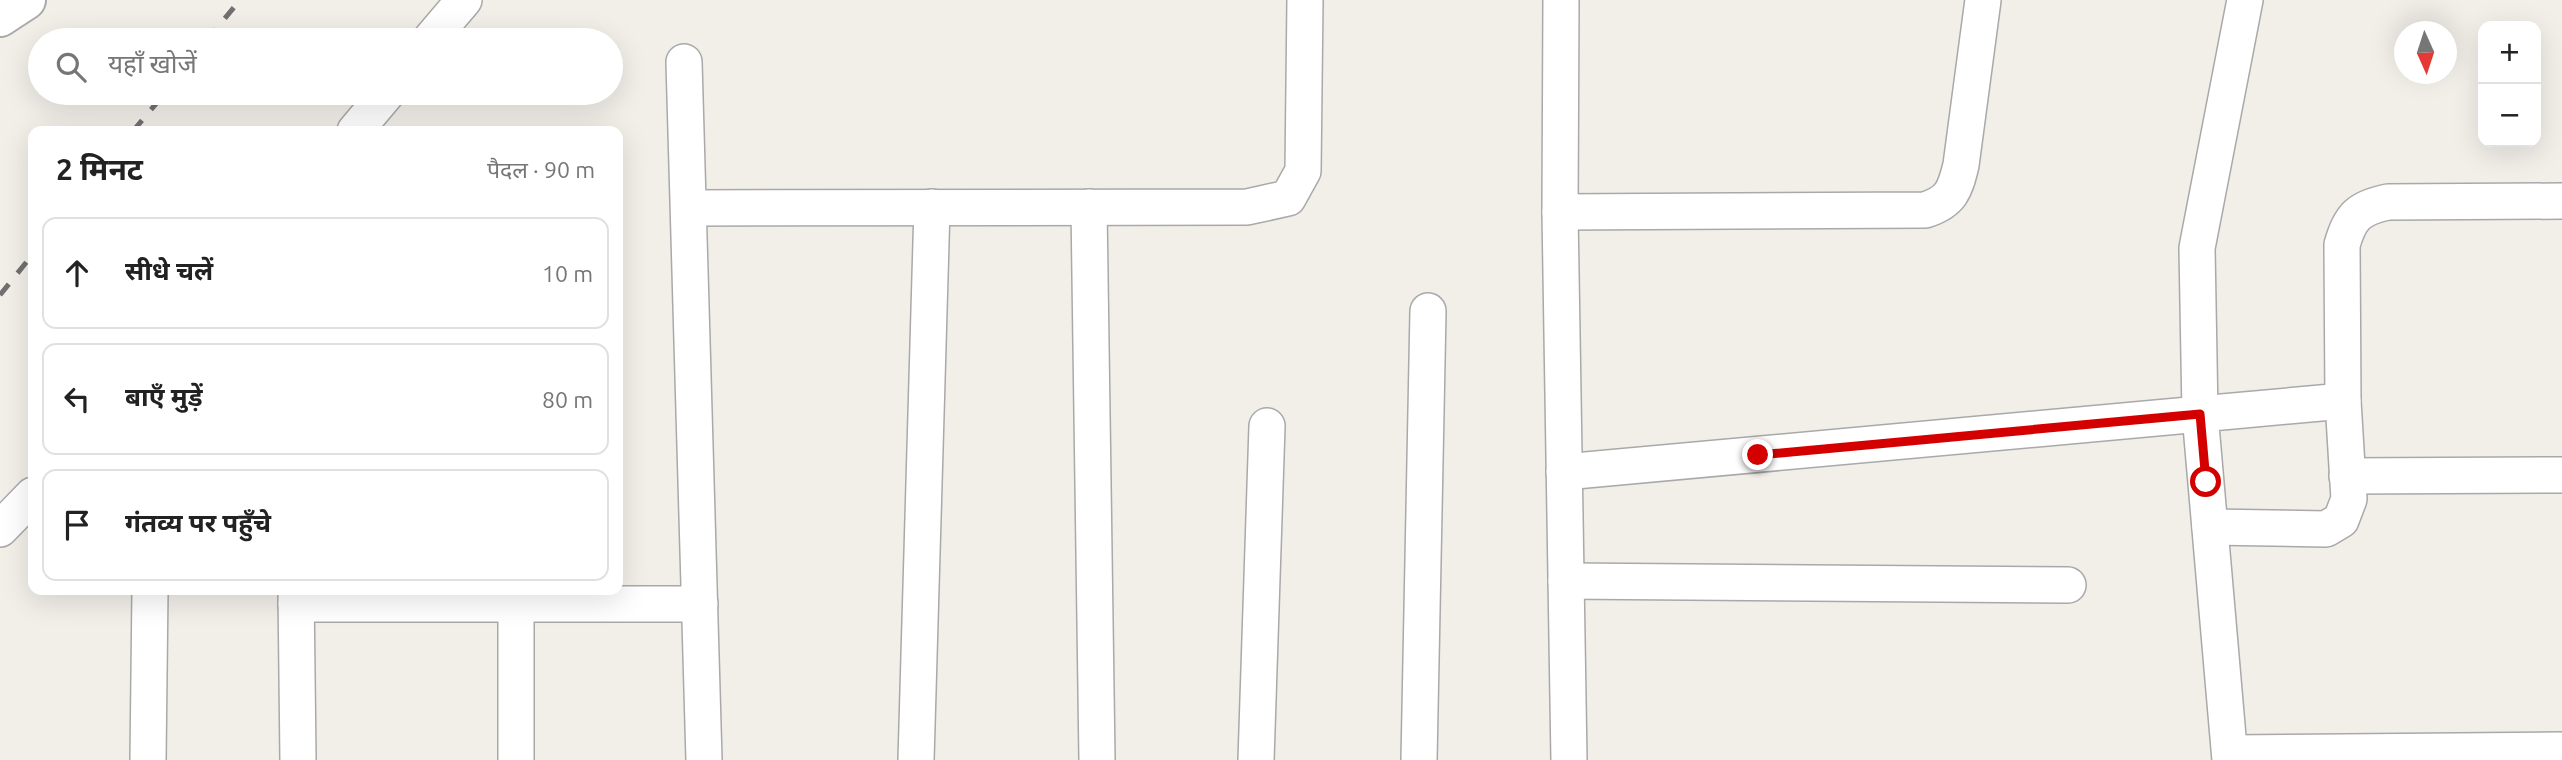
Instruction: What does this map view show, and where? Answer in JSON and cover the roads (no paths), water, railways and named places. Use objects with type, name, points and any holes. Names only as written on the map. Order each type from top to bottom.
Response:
[{"type":"street","points":[[0,18],[26,0]]},
{"type":"street","points":[[440,28],[464,0]]},
{"type":"street","points":[[689,208],[1247,207],[1288,198],[1303,171],[1305,0]]},
{"type":"street","points":[[1561,0],[1560,212],[1569,760]]},
{"type":"street","points":[[1560,212],[1925,209],[1944,204],[1955,190],[1961,165],[1983,0]]},
{"type":"street","points":[[2245,0],[2197,248],[2200,414],[2230,757],[2562,750]]},
{"type":"street","points":[[684,62],[704,760]]},
{"type":"street","points":[[359,126],[377,105]]},
{"type":"street","points":[[2210,527],[2326,529],[2341,520],[2348,499],[2343,401],[2342,245],[2348,222],[2368,206],[2388,202],[2562,201]]},
{"type":"street","points":[[916,760],[932,207]]},
{"type":"street","points":[[1089,207],[1097,760]]},
{"type":"street","points":[[1419,760],[1428,311]]},
{"type":"street","points":[[1564,472],[2343,401]]},
{"type":"street","points":[[1256,760],[1267,426]]},
{"type":"street","points":[[2347,476],[2562,475]]},
{"type":"street","points":[[0,530],[28,500]]},
{"type":"street","points":[[1566,581],[2068,585]]},
{"type":"street","points":[[148,760],[150,595]]},
{"type":"street","points":[[298,760],[296,597],[516,604],[700,604]]},
{"type":"street","points":[[516,604],[516,760]]},
{"type":"railway","points":[[217,28],[240,0]]},
{"type":"railway","points":[[137,126],[155,105]]},
{"type":"railway","points":[[0,295],[28,260]]}]
